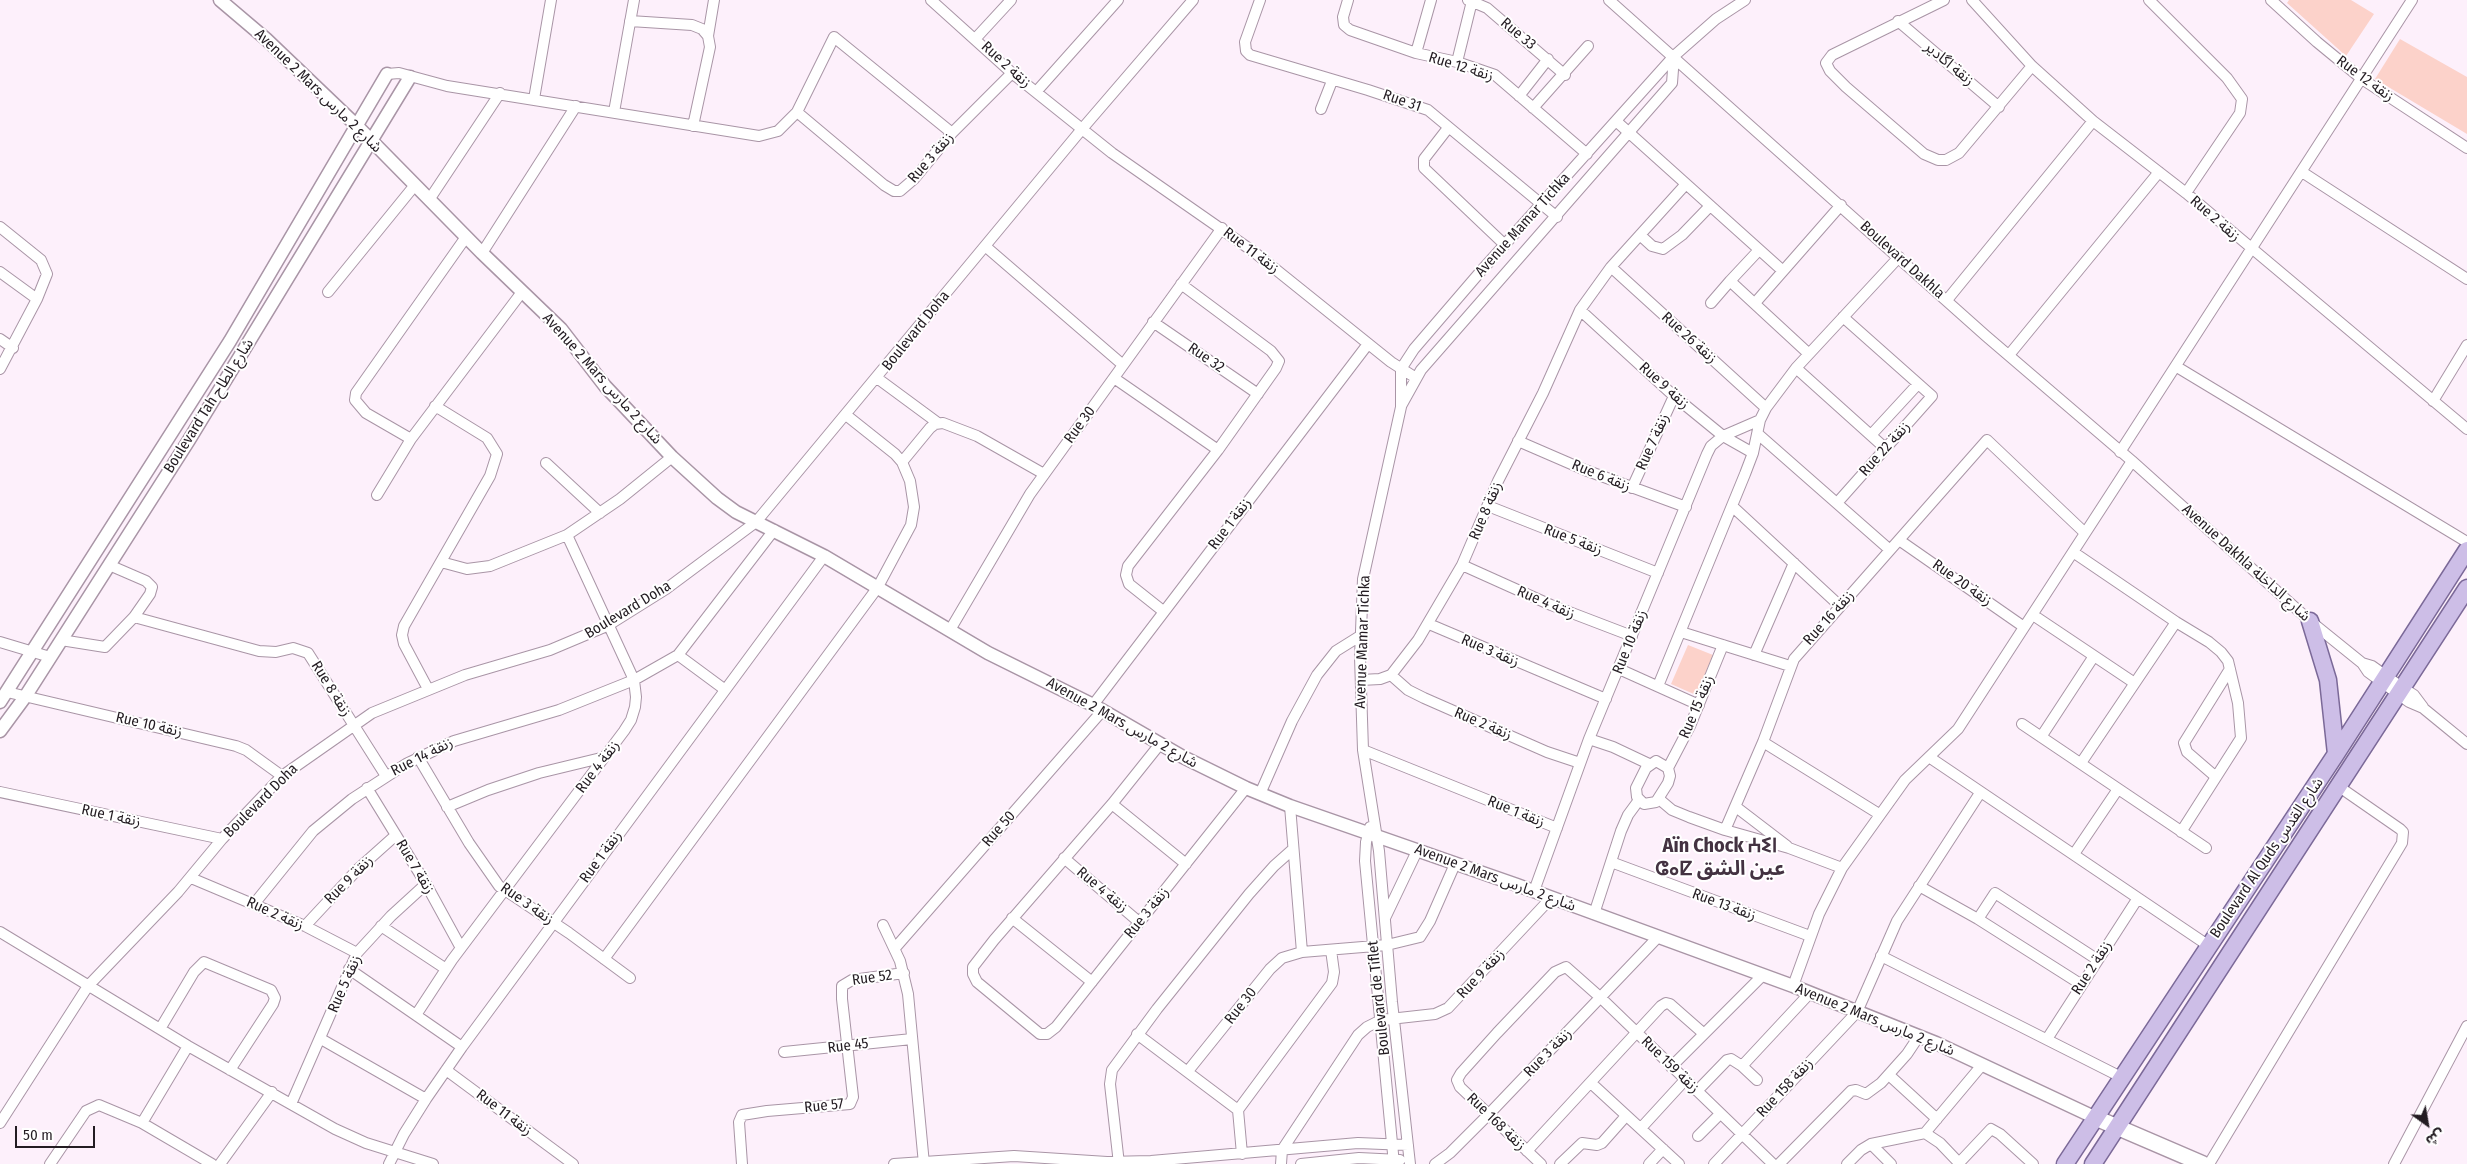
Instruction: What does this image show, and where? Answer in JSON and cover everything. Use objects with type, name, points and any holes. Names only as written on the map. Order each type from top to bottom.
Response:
[{"type":"main road","name":"Boulevard Al Quds شارع القدس","points":[[2065,1164],[2336,754],[2467,550]]},
{"type":"main road","name":"Boulevard Al Quds شارع القدس","points":[[2093,1164],[2467,588]]},
{"type":"main road","points":[[2310,621],[2328,680],[2336,754]]},
{"type":"main road","name":"Avenue 2 Mars شارع 2 مارس","points":[[2096,1118],[2203,1164]]},
{"type":"street","name":"Avenue 2 Mars شارع 2 مارس","points":[[220,0],[266,39],[357,126],[573,342],[605,386],[672,457],[716,498],[736,512],[879,585],[988,653],[1098,708],[1160,744],[1246,788],[1290,806],[1534,891],[1793,986],[1919,1036],[2096,1118]]},
{"type":"street","points":[[534,99],[550,0]]},
{"type":"street","points":[[614,112],[634,0]]},
{"type":"street","points":[[693,126],[710,47],[708,36],[714,0]]},
{"type":"street","name":"Rue 2 زنقة","points":[[931,0],[976,38],[1012,73],[1082,129]]},
{"type":"street","points":[[976,38],[1011,0]]},
{"type":"street","points":[[1036,92],[1118,0]]},
{"type":"street","name":"Boulevard Doha","points":[[0,1123],[3,1110],[88,986],[191,878],[222,840],[282,776],[353,724],[372,713],[465,675],[550,650],[607,626],[666,589],[756,522],[878,378],[1082,129],[1193,0]]},
{"type":"street","name":"Rue 31","points":[[1260,0],[1245,42],[1246,51],[1255,58],[1368,90],[1428,110],[1557,217]]},
{"type":"street","name":"Rue 12 زنقة","points":[[1348,0],[1343,17],[1344,25],[1350,30],[1416,53],[1457,62],[1495,75],[1587,154]]},
{"type":"street","points":[[1416,53],[1431,0]]},
{"type":"street","points":[[1457,62],[1470,0]]},
{"type":"street","name":"Rue 33","points":[[1470,0],[1487,8],[1565,75]]},
{"type":"street","points":[[1608,0],[1674,56]]},
{"type":"street","name":"Avenue Mamar Tichka","points":[[1372,834],[1373,820],[1363,750],[1360,636],[1361,594],[1366,562],[1401,407],[1401,369],[1414,349],[1674,56],[1716,19],[1744,0]]},
{"type":"street","points":[[1944,0],[1832,55],[1826,63],[1830,71],[1846,87],[1916,148],[1938,160],[1954,156],[1999,107],[2032,66]]},
{"type":"street","name":"Rue 2 زنقة","points":[[1972,0],[2032,66],[2093,121],[2186,193],[2467,429]]},
{"type":"street","points":[[2149,0],[2227,78],[2242,98],[2240,113],[2186,193]]},
{"type":"street","points":[[2120,452],[2177,367],[2412,0]]},
{"type":"street","name":"Rue 12 زنقة","points":[[2277,3],[2362,79],[2467,148]]},
{"type":"street","points":[[630,21],[692,25],[702,29],[708,36]]},
{"type":"street","name":"زنقة اگادير","points":[[1898,22],[1999,107]]},
{"type":"street","points":[[387,74],[399,73],[447,86],[759,136],[778,131],[796,112],[834,37],[952,133]]},
{"type":"street","points":[[1533,108],[1565,75],[1588,46]]},
{"type":"street","name":"Avenue Mamar Tichka","points":[[1401,407],[1416,378],[1464,320],[1557,217],[1672,83],[1674,56]]},
{"type":"street","name":"Boulevard Dakhla","points":[[1674,56],[2009,355],[2132,461]]},
{"type":"street","points":[[1519,96],[1548,59]]},
{"type":"street","name":"Rue 3 زنقة","points":[[796,112],[894,191],[907,186],[952,133],[1012,73]]},
{"type":"street","name":"Boulevard Tah شارع الطاح","points":[[4,697],[230,341],[387,74]]},
{"type":"street","name":"Boulevard Tah شارع الطاح","points":[[0,731],[25,697],[189,440],[410,77]]},
{"type":"street","points":[[1321,109],[1332,81]]},
{"type":"street","points":[[429,200],[500,93]]},
{"type":"street","points":[[482,253],[576,106]]},
{"type":"street","points":[[1616,121],[1783,271]]},
{"type":"street","points":[[1947,300],[2093,121]]},
{"type":"street","points":[[1448,128],[1424,159],[1424,168],[1505,245]]},
{"type":"street","name":"Rue 11 زنقة","points":[[1082,129],[1127,164],[1222,228],[1281,272],[1368,344],[1416,378]]},
{"type":"street","points":[[2009,355],[2159,172]]},
{"type":"street","points":[[2302,172],[2467,279]]},
{"type":"street","name":"Rue 8 زنقة","points":[[1391,675],[1429,624],[1462,565],[1580,310],[1611,267],[1686,184]]},
{"type":"street","points":[[328,292],[415,185]]},
{"type":"street","points":[[1755,304],[1841,205]]},
{"type":"street","points":[[1640,234],[1652,246],[1663,249],[1682,235],[1710,206]]},
{"type":"street","points":[[0,228],[41,260],[47,274],[13,348],[0,369]]},
{"type":"street","name":"Rue 30","points":[[950,630],[1008,529],[1044,474],[1222,228]]},
{"type":"street","points":[[411,439],[366,413],[355,400],[356,393],[466,237]]},
{"type":"street","points":[[985,246],[1123,365]]},
{"type":"street","points":[[1711,303],[1759,250]]},
{"type":"street","points":[[1658,686],[1754,453],[1760,420],[1766,408],[1796,368],[1899,257]]},
{"type":"street","name":"Rue 26 زنقة","points":[[1611,267],[1766,408]]},
{"type":"street","points":[[0,272],[37,299]]},
{"type":"street","points":[[1730,281],[1810,354]]},
{"type":"street","points":[[1163,611],[1129,584],[1127,570],[1218,450],[1278,366],[1278,359],[1271,350],[1181,284]]},
{"type":"street","points":[[377,495],[411,439],[522,292]]},
{"type":"street","name":"Rue 9 زنقة","points":[[1580,310],[1674,396],[1723,436],[1754,453]]},
{"type":"street","points":[[1843,317],[1918,384]]},
{"type":"street","name":"Rue 32","points":[[1153,322],[1258,394]]},
{"type":"street","points":[[0,338],[13,348]]},
{"type":"street","name":"Rue 1 زنقة","points":[[1098,708],[1163,611],[1368,344]]},
{"type":"street","points":[[2433,401],[2467,345]]},
{"type":"street","points":[[2177,367],[2467,542]]},
{"type":"street","points":[[1796,368],[1885,448]]},
{"type":"street","points":[[878,378],[938,423],[955,426],[978,436],[1044,474]]},
{"type":"street","points":[[1114,378],[1218,450]]},
{"type":"street","name":"Rue 22 زنقة","points":[[1838,503],[1932,396],[1918,384],[1871,435]]},
{"type":"street","name":"Rue 7 زنقة","points":[[1632,488],[1674,396]]},
{"type":"street","points":[[428,689],[404,644],[402,635],[407,620],[490,476],[496,454],[487,438],[435,406]]},
{"type":"street","points":[[604,959],[879,585],[909,530],[913,519],[912,496],[902,462],[846,415]]},
{"type":"street","name":"Rue 10 زنقة","points":[[1534,891],[1589,739],[1707,454],[1711,446],[1723,436],[1760,420]]},
{"type":"street","points":[[902,462],[930,428],[938,423]]},
{"type":"street","points":[[1758,434],[1890,550]]},
{"type":"street","name":"Rue 16 زنقة","points":[[1725,830],[1763,742],[1790,666],[1804,647],[1987,440],[2086,533]]},
{"type":"street","name":"Rue 6 زنقة","points":[[1518,441],[1632,488],[1686,507]]},
{"type":"street","points":[[441,562],[467,568],[490,566],[567,535],[600,513],[672,457]]},
{"type":"street","points":[[1793,986],[1810,936],[1829,891],[1842,868],[1905,780],[1958,729],[2132,461]]},
{"type":"street","name":"Avenue Dakhla شارع الداخلة","points":[[2132,461],[2310,621],[2383,679],[2401,691],[2414,695],[2423,708],[2467,744]]},
{"type":"street","points":[[546,463],[600,513]]},
{"type":"street","name":"Rue 5 زنقة","points":[[1488,506],[1658,574]]},
{"type":"street","points":[[1732,506],[1840,606]]},
{"type":"street","points":[[567,535],[607,626],[634,680],[678,655],[774,530]]},
{"type":"street","name":"Rue 20 زنقة","points":[[1899,540],[2024,627]]},
{"type":"street","points":[[2073,552],[2221,652],[2230,669],[2239,709],[2241,738],[2181,832]]},
{"type":"street","name":"Rue 1 زنقة","points":[[389,1164],[426,1099],[462,1047],[724,689],[824,556]]},
{"type":"street","points":[[1754,655],[1794,563]]},
{"type":"street","points":[[61,640],[105,647],[134,617],[150,594],[152,586],[146,581],[109,565]]},
{"type":"street","name":"Rue 4 زنقة","points":[[1462,565],[1550,605],[1632,636]]},
{"type":"street","points":[[2033,615],[2133,682]]},
{"type":"street","name":"Rue 8 زنقة","points":[[134,617],[259,651],[276,652],[294,648],[311,656],[386,776]]},
{"type":"street","points":[[2081,763],[2133,682],[2176,622]]},
{"type":"street","name":"Rue 3 زنقة","points":[[1429,624],[1606,699]]},
{"type":"street","points":[[1681,632],[1790,666]]},
{"type":"street","points":[[1260,794],[1296,714],[1317,675],[1336,651],[1360,636]]},
{"type":"street","points":[[0,642],[50,658]]},
{"type":"street","name":"Rue 15 زنقة","points":[[1668,768],[1699,705],[1723,645]]},
{"type":"street","points":[[678,655],[724,689]]},
{"type":"street","points":[[2041,737],[2094,656]]},
{"type":"street","points":[[1619,669],[1699,705]]},
{"type":"street","points":[[2216,777],[2187,752],[2184,743],[2230,669]]},
{"type":"street","points":[[1361,680],[1380,679],[1391,675]]},
{"type":"street","name":"Rue 2 زنقة","points":[[1391,675],[1408,690],[1434,703],[1547,752],[1580,763]]},
{"type":"street","name":"Rue 4 زنقة","points":[[416,1015],[461,948],[631,720],[636,697],[634,680]]},
{"type":"street","name":"Rue 14 زنقة","points":[[254,904],[313,831],[367,788],[418,757],[464,737],[559,710],[634,680]]},
{"type":"street","name":"Rue 10 زنقة","points":[[4,697],[25,697],[236,746],[246,750],[282,776]]},
{"type":"street","name":"Rue 50","points":[[895,948],[1098,708]]},
{"type":"street","points":[[2022,724],[2206,848]]},
{"type":"street","points":[[1589,739],[1649,764],[1660,762],[1668,768],[1670,776],[1668,783],[1659,799],[1648,804],[1639,800]]},
{"type":"street","points":[[1763,742],[1879,814]]},
{"type":"street","points":[[1092,982],[1012,918],[1112,804],[1160,744]]},
{"type":"street","name":"Rue 1 زنقة","points":[[1363,750],[1557,828]]},
{"type":"street","name":"Rue 3 زنقة","points":[[418,757],[447,807],[493,878],[505,891],[554,923],[630,978]]},
{"type":"street","points":[[447,807],[488,790],[539,774],[605,757]]},
{"type":"street","points":[[1929,757],[2209,946]]},
{"type":"street","points":[[1594,914],[1624,822],[1639,800],[1636,788],[1649,764]]},
{"type":"street","points":[[2209,1164],[2402,843],[2403,832],[2400,829],[2338,786]]},
{"type":"street","name":"Rue 7 زنقة","points":[[367,788],[426,884],[461,948]]},
{"type":"street","name":"Rue 3 زنقة","points":[[1012,918],[981,955],[973,967],[972,974],[985,988],[1044,1035],[1056,1027],[1246,788]]},
{"type":"street","points":[[2074,854],[2118,789]]},
{"type":"street","name":"Rue 1 زنقة","points":[[0,792],[222,840]]},
{"type":"street","name":"Rue 158 زنقة","points":[[1714,1164],[1857,1012],[1897,921],[1980,793]]},
{"type":"street","points":[[1659,799],[1676,812],[1725,830],[1790,848],[1842,868]]},
{"type":"street","points":[[1112,804],[1186,864]]},
{"type":"street","points":[[1290,806],[1292,850],[1302,952]]},
{"type":"street","points":[[1736,807],[1790,848]]},
{"type":"street","name":"Boulevard de Tiflet","points":[[1372,834],[1385,919],[1410,1162]]},
{"type":"street","name":"Boulevard de Tiflet","points":[[1372,834],[1365,861],[1394,1162]]},
{"type":"street","name":"Rue 9 زنقة","points":[[305,926],[358,869],[396,836]]},
{"type":"street","points":[[1119,1163],[1110,1076],[1114,1066],[1137,1034],[1259,883],[1292,850]]},
{"type":"street","points":[[1385,919],[1417,850]]},
{"type":"street","name":"Rue 4 زنقة","points":[[1064,858],[1139,922]]},
{"type":"street","name":"Rue 13 زنقة","points":[[1611,862],[1810,936]]},
{"type":"street","name":"Rue 30","points":[[1188,1071],[1270,969],[1282,958],[1302,952],[1387,945],[1415,940],[1423,934],[1455,864]]},
{"type":"street","name":"Rue 2 زنقة","points":[[191,878],[305,926],[357,953]]},
{"type":"street","name":"Rue 5 زنقة","points":[[291,1104],[357,953],[381,926],[426,884]]},
{"type":"street","points":[[1919,886],[1978,919],[2082,984]]},
{"type":"street","points":[[1978,919],[1995,893],[2098,960]]},
{"type":"street","name":"Rue 9 زنقة","points":[[1381,1020],[1435,1014],[1448,1008],[1551,898]]},
{"type":"street","name":"Rue 2 زنقة","points":[[2047,1039],[2138,898]]},
{"type":"street","points":[[883,925],[895,948],[904,973],[924,1162]]},
{"type":"street","points":[[381,926],[446,969]]},
{"type":"street","points":[[0,932],[188,1046],[342,1132],[395,1153],[433,1164]]},
{"type":"street","name":"Rue 3 زنقة","points":[[1435,1164],[1450,1153],[1490,1114],[1658,938]]},
{"type":"street","points":[[1242,1154],[1238,1110],[1330,984],[1334,972],[1331,950]]},
{"type":"street","points":[[1881,956],[2123,1078]]},
{"type":"street","points":[[160,1029],[194,972],[204,962],[272,990],[275,998],[273,1004],[230,1070]]},
{"type":"street","name":"Rue 159 زنقة","points":[[1458,1078],[1477,1054],[1555,972],[1566,967],[1602,998],[1773,1164]]},
{"type":"street","points":[[349,969],[462,1047]]},
{"type":"street","name":"Rue 52","points":[[842,986],[852,980],[904,973]]},
{"type":"street","points":[[1671,1066],[1702,1033],[1762,976]]},
{"type":"street","name":"Rue 57","points":[[742,1164],[740,1118],[749,1113],[850,1104],[852,1097],[842,986]]},
{"type":"street","points":[[1742,1066],[1810,993]]},
{"type":"street","points":[[1527,1151],[1666,1003],[1702,1033]]},
{"type":"street","points":[[1281,1164],[1282,1150],[1358,1035],[1367,1027],[1381,1020]]},
{"type":"street","points":[[2394,1164],[2467,1026]]},
{"type":"street","points":[[1137,1034],[1238,1110]]},
{"type":"street","points":[[1780,1164],[1846,1095],[1854,1090],[1868,1093],[1889,1075],[1919,1036]]},
{"type":"street","name":"Rue 45","points":[[784,1052],[848,1047],[912,1038]]},
{"type":"street","points":[[321,1039],[426,1099]]},
{"type":"street","points":[[142,1123],[188,1046]]},
{"type":"street","points":[[1697,1091],[1727,1060],[1731,1059],[1757,1080]]},
{"type":"street","points":[[1847,1164],[1861,1150],[1871,1144],[1925,1133],[1982,1065]]},
{"type":"street","name":"Rue 11 زنقة","points":[[446,1070],[562,1160],[573,1164]]},
{"type":"street","points":[[1889,1075],[1937,1119]]},
{"type":"street","name":"Rue 168 زنقة","points":[[1458,1078],[1457,1082],[1460,1087],[1490,1114],[1538,1163]]},
{"type":"street","points":[[1641,1128],[1685,1080]]},
{"type":"street","points":[[1591,1083],[1679,1164]]},
{"type":"street","points":[[220,1164],[272,1092]]},
{"type":"street","points":[[50,1164],[79,1120],[94,1106],[104,1106],[142,1123],[212,1164]]},
{"type":"street","points":[[1698,1136],[1720,1114]]},
{"type":"street","points":[[1560,1164],[1578,1145],[1586,1142],[1597,1145],[1602,1143],[1626,1116]]},
{"type":"street","points":[[1925,1133],[1940,1143],[1960,1163],[1986,1132],[1993,1129],[2033,1164]]},
{"type":"street","points":[[894,1164],[1031,1156],[1119,1163],[1358,1143],[1408,1145]]},
{"type":"street","points":[[1871,1144],[1891,1164]]},
{"type":"street","points":[[1649,1164],[1663,1149]]},
{"type":"street","points":[[1301,1164],[1351,1158],[1410,1162]]},
{"type":"shaded area","points":[[2289,0],[2351,0],[2374,14],[2346,56],[2287,3]]},
{"type":"shaded area","points":[[2400,39],[2467,77],[2467,134],[2375,79]]},
{"type":"shaded area","points":[[1688,645],[1713,655],[1696,695],[1671,684]]},
{"type":"district","name":"Aïn Chock ⵄⵉⵏ ⵛⴰⵇ عين الشق","points":[[1720,858]]}]
